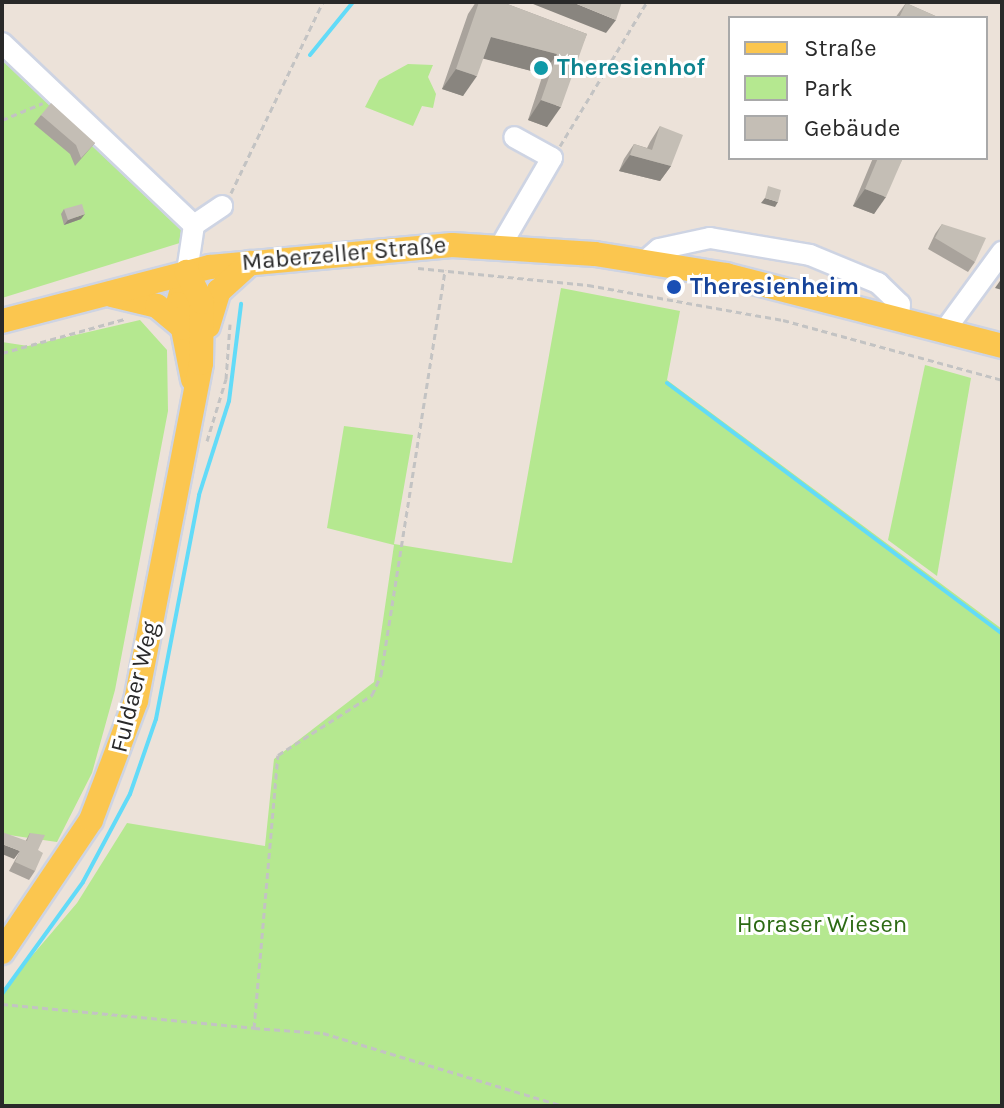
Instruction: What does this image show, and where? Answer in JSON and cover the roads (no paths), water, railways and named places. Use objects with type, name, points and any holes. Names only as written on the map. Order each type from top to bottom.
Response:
[{"type":"main road","name":"Maberzeller Straße","points":[[2,321],[187,272],[254,260],[389,247],[500,247],[645,261],[899,317],[1002,346]]},
{"type":"main road","points":[[106,293],[157,306],[194,332],[219,291],[254,260]]},
{"type":"main road","name":"Fuldaer Weg","points":[[2,952],[71,856],[121,749],[196,394],[194,332],[178,292],[187,272]]},
{"type":"lane","points":[[2,43],[194,225]]},
{"type":"lane","points":[[500,247],[552,158],[514,137]]},
{"type":"lane","points":[[187,272],[194,225],[222,206]]},
{"type":"lane","points":[[645,261],[659,249],[710,238],[810,255],[878,283],[900,304],[899,317]]},
{"type":"lane","points":[[945,330],[1002,252]]},
{"type":"waterway","points":[[310,55],[353,2]]},
{"type":"waterway","points":[[2,994],[83,882],[130,794],[156,719],[199,495],[229,401],[241,304]]},
{"type":"waterway","points":[[667,383],[1002,634]]},
{"type":"place","name":"Theresienhof","points":[[541,68]]},
{"type":"place","name":"Theresienheim","points":[[674,287]]},
{"type":"park label","name":"Horaser Wiesen","points":[[822,925]]}]
